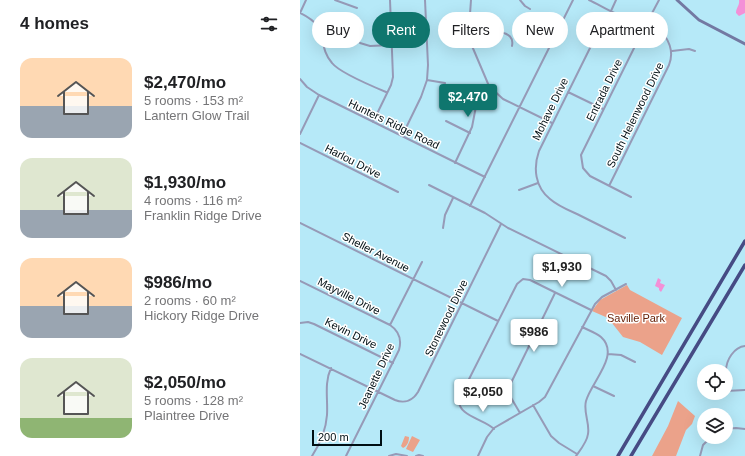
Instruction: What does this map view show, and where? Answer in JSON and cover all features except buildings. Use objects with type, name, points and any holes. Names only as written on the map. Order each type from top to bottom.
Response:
[{"type":"highway","points":[[618,456],[745,241]]},
{"type":"highway","points":[[631,456],[745,265]]},
{"type":"main road","points":[[677,0],[699,20],[745,44]]},
{"type":"street","points":[[306,0],[300,13],[312,19],[317,24],[322,35],[327,55],[334,66],[387,93]]},
{"type":"street","points":[[335,0],[357,8]]},
{"type":"street","points":[[390,0],[391,12]]},
{"type":"street","points":[[402,136],[421,97],[427,80],[428,66],[424,0]]},
{"type":"street","points":[[471,0],[471,12]]},
{"type":"street","points":[[520,0],[530,9]]},
{"type":"street","points":[[470,206],[573,0]]},
{"type":"street","points":[[589,0],[611,11],[616,0]]},
{"type":"street","name":"Entrada Drive","points":[[652,12],[659,0]]},
{"type":"street","points":[[504,33],[512,40]]},
{"type":"street","points":[[668,41],[672,51],[689,49],[695,51]]},
{"type":"street","points":[[373,122],[393,77],[392,48]]},
{"type":"street","points":[[474,48],[489,86],[500,97],[552,123]]},
{"type":"street","name":"Mohave Drive","points":[[538,183],[536,172],[537,156],[589,48]]},
{"type":"street","name":"Entrada Drive","points":[[609,186],[590,176],[583,168],[581,160],[582,153],[633,48]]},
{"type":"street","name":"South Helenwood Drive","points":[[609,186],[669,65],[672,51]]},
{"type":"street","name":"Hunters Ridge Road","points":[[300,79],[307,87],[319,95],[485,178]]},
{"type":"street","points":[[427,80],[445,83]]},
{"type":"street","points":[[455,163],[470,133],[475,119],[477,99],[480,93],[489,86]]},
{"type":"street","points":[[568,92],[603,109]]},
{"type":"street","points":[[300,134],[319,95]]},
{"type":"street","points":[[446,121],[470,133]]},
{"type":"street","name":"Harlou Drive","points":[[300,143],[398,192]]},
{"type":"street","points":[[519,190],[538,183],[547,197],[553,202],[625,238]]},
{"type":"street","points":[[428,186],[485,213],[501,224],[606,276],[616,290]]},
{"type":"street","points":[[609,186],[631,197]]},
{"type":"street","points":[[443,228],[444,215],[453,198]]},
{"type":"street","name":"Sheller Avenue","points":[[300,223],[498,321]]},
{"type":"street","name":"Stonewood Drive","points":[[378,392],[400,402],[405,402],[412,399],[417,394],[501,224]]},
{"type":"street","points":[[390,325],[422,262]]},
{"type":"street","points":[[494,429],[488,424],[464,411],[459,404],[459,399],[516,284],[521,280],[527,279],[591,310]]},
{"type":"street","name":"Mayville Drive","points":[[300,281],[390,325]]},
{"type":"street","points":[[478,456],[494,429],[542,400],[548,392],[591,310],[599,299],[626,284]]},
{"type":"street","points":[[520,413],[510,396],[510,385],[556,293]]},
{"type":"street","name":"Kevin Drive","points":[[300,323],[308,322],[314,324],[393,363]]},
{"type":"street","name":"Jeanette Drive","points":[[346,456],[399,350],[401,340],[397,332],[390,325]]},
{"type":"street","points":[[533,406],[551,436],[577,455],[588,436],[585,407],[587,400],[608,354],[607,345],[602,338],[582,327]]},
{"type":"street","points":[[727,364],[738,348],[745,346]]},
{"type":"street","points":[[300,354],[378,392]]},
{"type":"street","points":[[608,354],[621,355],[635,362]]},
{"type":"street","points":[[312,456],[325,429],[327,415],[326,381],[331,368]]},
{"type":"street","points":[[594,386],[614,396]]},
{"type":"street","points":[[733,391],[745,390]]},
{"type":"street","points":[[733,428],[745,429]]},
{"type":"street","points":[[700,456],[704,444]]},
{"type":"street","points":[[389,456],[396,454],[406,456]]},
{"type":"street","points":[[416,456],[423,456]]},
{"type":"green space","name":"Saville Park","points":[[627,285],[630,290],[682,318],[662,355],[640,342],[623,337],[608,318],[592,311],[600,300]]},
{"type":"green space","points":[[678,401],[695,416],[692,424],[686,430],[676,456],[652,456],[668,426]]},
{"type":"green space","points":[[405,436],[409,437],[409,441],[403,448],[401,446]]},
{"type":"green space","points":[[412,436],[420,440],[413,452],[406,449]]},
{"type":"shaded area","points":[[739,0],[745,0],[745,13],[739,16],[736,13]]},
{"type":"shaded area","points":[[658,278],[661,280],[660,283],[665,285],[661,292],[659,288],[655,286]]}]
